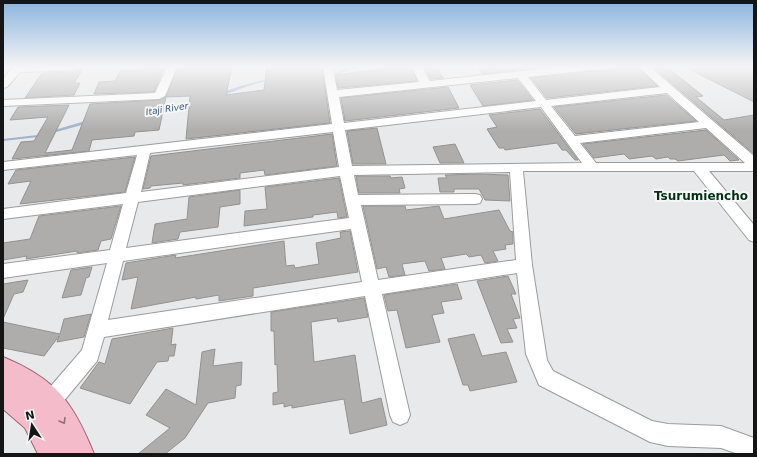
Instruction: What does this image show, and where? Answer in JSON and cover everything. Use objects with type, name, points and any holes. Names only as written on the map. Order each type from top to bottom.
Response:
[{"type":"main road","points":[[3,370],[32,386],[51,401],[68,429],[80,454]]},
{"type":"main road","points":[[3,394],[16,401],[35,416],[52,454]]},
{"type":"street","points":[[3,103],[159,96],[162,88]]},
{"type":"street","points":[[332,88],[346,170],[400,415]]},
{"type":"street","points":[[333,94],[386,88]]},
{"type":"street","points":[[532,88],[592,167]]},
{"type":"street","points":[[3,166],[544,105],[669,89],[754,163]]},
{"type":"street","points":[[572,140],[709,124]]},
{"type":"street","points":[[51,401],[90,355],[145,149]]},
{"type":"street","points":[[698,167],[754,236]]},
{"type":"street","points":[[3,214],[346,170],[754,167]]},
{"type":"street","points":[[516,168],[524,265],[535,354],[546,378],[650,431],[668,435],[721,437],[754,450]]},
{"type":"street","points":[[353,200],[475,200]]},
{"type":"street","points":[[3,271],[358,222]]},
{"type":"street","points":[[96,330],[371,287],[524,265]]},
{"type":"water","name":"Itaji River","points":[[234,88],[242,88],[192,107],[89,123],[38,137],[3,141],[3,139],[38,135],[85,121],[191,104]]},
{"type":"building","points":[[32,88],[77,88],[74,95],[25,98]]},
{"type":"building","points":[[96,88],[155,88],[154,92],[94,94]]},
{"type":"building","points":[[169,88],[227,88],[226,95],[264,90],[264,88],[325,88],[330,123],[186,139],[190,96],[166,97]]},
{"type":"building","points":[[435,88],[449,88],[459,108],[345,121],[341,98]]},
{"type":"building","points":[[472,88],[524,88],[533,100],[483,106]]},
{"type":"building","points":[[539,88],[636,88],[547,98]]},
{"type":"building","points":[[678,88],[693,88],[703,96],[696,97],[724,120],[754,115],[754,154]]},
{"type":"building","points":[[727,88],[754,88],[754,102]]},
{"type":"building","points":[[666,95],[696,121],[576,134],[554,107]]},
{"type":"building","points":[[166,97],[159,130],[135,132],[134,136],[92,140],[89,151],[12,159],[21,142],[34,141],[48,117],[10,120],[18,107],[69,105],[45,153],[72,150],[90,104],[160,100]]},
{"type":"building","points":[[540,109],[578,160],[575,160],[566,150],[562,150],[557,143],[505,150],[504,148],[499,148],[487,129],[497,127],[489,115]]},
{"type":"building","points":[[377,128],[386,164],[353,164],[347,131]]},
{"type":"building","points":[[706,130],[739,160],[730,161],[724,155],[678,161],[668,157],[656,159],[652,156],[629,159],[624,154],[594,158],[583,144]]},
{"type":"building","points":[[332,134],[337,166],[265,175],[264,170],[240,173],[240,178],[183,185],[183,183],[151,186],[150,188],[143,189],[151,156]]},
{"type":"building","points":[[455,144],[464,163],[440,163],[433,147]]},
{"type":"building","points":[[135,157],[125,192],[20,204],[31,181],[8,184],[16,170]]},
{"type":"building","points":[[445,175],[508,175],[510,201],[485,200],[479,189],[454,189],[454,192],[440,192],[438,178],[447,178]]},
{"type":"building","points":[[356,176],[390,176],[391,178],[402,177],[405,188],[399,189],[400,193],[359,193]]},
{"type":"building","points":[[339,178],[347,217],[338,218],[337,212],[313,215],[313,217],[244,226],[245,211],[267,209],[265,187]]},
{"type":"building","points":[[240,190],[240,204],[220,207],[218,227],[180,232],[178,239],[152,243],[155,224],[187,219],[189,197]]},
{"type":"building","points":[[121,206],[111,239],[101,241],[98,250],[77,253],[77,251],[26,259],[27,256],[3,260],[3,243],[30,239],[39,216]]},
{"type":"building","points":[[363,206],[405,206],[406,210],[439,206],[444,219],[499,210],[510,231],[513,232],[513,244],[505,245],[506,249],[493,251],[498,261],[485,263],[481,255],[469,257],[466,254],[441,258],[445,269],[429,271],[425,261],[402,264],[405,275],[389,277],[386,267],[377,269]]},
{"type":"building","points":[[350,231],[358,272],[253,288],[253,296],[219,301],[219,295],[196,299],[196,297],[131,309],[138,277],[122,280],[126,263],[176,255],[175,258],[284,241],[286,266],[294,265],[295,268],[319,264],[316,243],[341,238],[340,232]]},
{"type":"building","points":[[92,267],[89,277],[86,278],[81,295],[62,298],[71,270]]},
{"type":"building","points":[[508,276],[516,294],[511,294],[520,318],[513,319],[517,328],[507,329],[513,342],[501,343],[477,281]]},
{"type":"building","points":[[28,280],[23,292],[14,294],[3,319],[3,284]]},
{"type":"building","points":[[457,284],[462,299],[441,302],[444,313],[432,315],[440,342],[406,348],[397,310],[388,311],[384,295]]},
{"type":"building","points":[[364,298],[368,317],[338,322],[337,318],[311,322],[314,362],[355,355],[362,403],[381,398],[387,425],[350,434],[344,399],[292,408],[292,405],[284,407],[284,403],[273,405],[273,393],[278,392],[277,364],[275,365],[274,331],[271,331],[271,312]]},
{"type":"building","points":[[91,314],[84,337],[57,342],[59,336],[44,356],[3,348],[3,322],[60,334],[64,319]]},
{"type":"building","points":[[173,328],[171,345],[176,344],[174,356],[169,356],[168,361],[157,362],[130,404],[80,388],[99,362],[105,364],[112,339]]},
{"type":"building","points":[[474,334],[482,356],[506,352],[517,382],[470,391],[468,385],[463,385],[448,339]]},
{"type":"building","points":[[215,349],[213,366],[242,362],[241,385],[236,386],[235,398],[208,403],[185,438],[165,454],[138,454],[170,428],[146,415],[166,389],[196,405],[202,352]]},
{"type":"district","name":"Tsurumiencho","points":[[701,196]]}]
